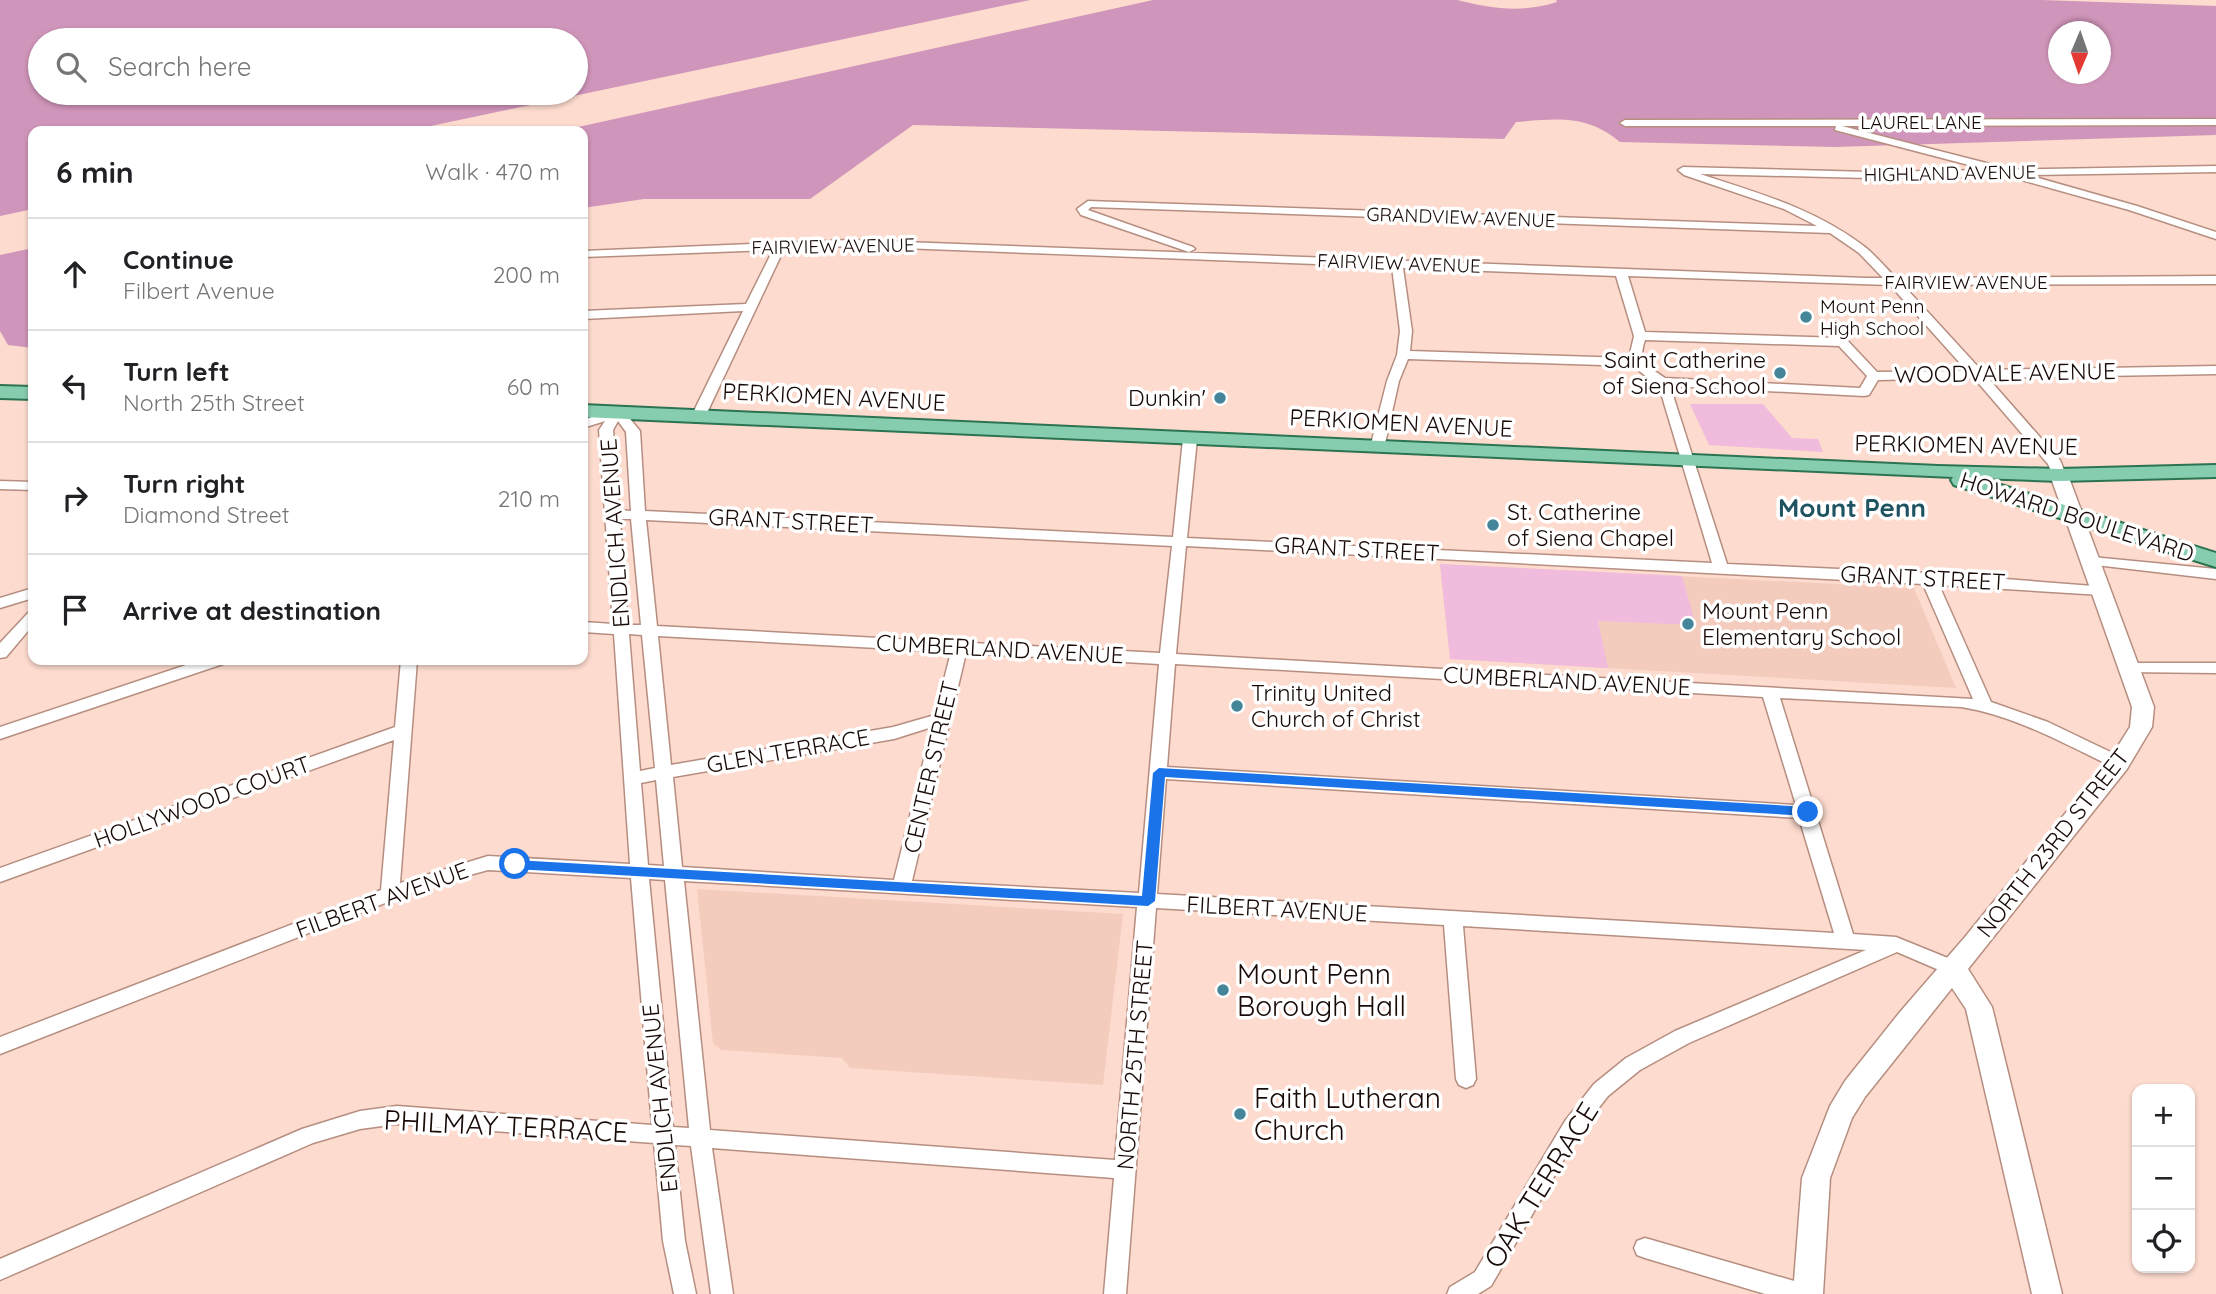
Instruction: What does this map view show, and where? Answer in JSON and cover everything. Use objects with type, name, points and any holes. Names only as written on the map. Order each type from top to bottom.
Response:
[{"type":"main road","points":[[0,392],[28,393]]},
{"type":"main road","name":"PERKIOMEN AVENUE","points":[[588,411],[1689,463],[2059,475],[2216,471]]},
{"type":"main road","name":"HOWARD BOULEVARD","points":[[1938,472],[2216,561]]},
{"type":"main road","name":"NORTH 23RD STREET","points":[[1808,1294],[1816,1178],[1828,1142],[1855,1089],[2119,763],[2141,727],[2143,706],[2131,668],[2059,475]]},
{"type":"main road","points":[[1953,968],[1979,1007],[2048,1294]]},
{"type":"street","name":"LAUREL LANE","points":[[1625,123],[2216,122]]},
{"type":"street","points":[[1817,123],[1982,164],[2133,208],[2216,236]]},
{"type":"street","name":"HIGHLAND AVENUE","points":[[1833,230],[1788,207],[1693,177],[1683,170],[1869,175],[2216,169]]},
{"type":"street","name":"GRANDVIEW AVENUE","points":[[1211,256],[1085,213],[1082,209],[1088,204],[1833,230]]},
{"type":"street","points":[[1833,230],[1863,251],[1896,282],[2054,463],[2059,475]]},
{"type":"street","name":"FAIRVIEW AVENUE","points":[[588,254],[850,243],[1896,282],[2216,280]]},
{"type":"street","points":[[698,417],[780,246]]},
{"type":"street","points":[[1377,448],[1393,381],[1403,355],[1406,331],[1397,263]]},
{"type":"street","points":[[1621,272],[1640,336],[1634,354],[1636,362]]},
{"type":"street","points":[[588,314],[750,307]]},
{"type":"street","name":"WOODVALE AVENUE","points":[[1640,336],[1842,342],[1874,376],[2216,370]]},
{"type":"street","points":[[1403,355],[1636,362],[1662,382],[1721,568]]},
{"type":"street","points":[[1662,382],[1864,392],[1874,376]]},
{"type":"street","points":[[588,422],[617,412]]},
{"type":"street","name":"ENDLICH AVENUE","points":[[685,1294],[674,1241],[639,870],[606,430],[617,412],[633,431],[638,515],[700,1138],[722,1294]]},
{"type":"street","name":"NORTH 25TH STREET","points":[[1115,1294],[1190,439]]},
{"type":"street","points":[[0,485],[28,486]]},
{"type":"street","name":"GRANT STREET","points":[[613,514],[1928,578],[2101,590]]},
{"type":"street","points":[[2092,561],[2216,574]]},
{"type":"street","points":[[1928,578],[1984,704]]},
{"type":"street","points":[[0,603],[28,595]]},
{"type":"street","points":[[0,653],[28,621]]},
{"type":"street","name":"CUMBERLAND AVENUE","points":[[588,628],[621,631],[713,632],[1984,704],[2022,718],[2119,763]]},
{"type":"street","name":"CENTER STREET","points":[[902,886],[960,647]]},
{"type":"street","points":[[0,733],[202,665]]},
{"type":"street","points":[[390,895],[409,665]]},
{"type":"street","points":[[2131,668],[2216,668]]},
{"type":"street","points":[[1770,693],[1846,941]]},
{"type":"street","name":"GLEN TERRACE","points":[[633,778],[894,733],[941,719]]},
{"type":"street","name":"HOLLYWOOD COURT","points":[[0,875],[404,730]]},
{"type":"street","points":[[1159,773],[1808,812]]},
{"type":"street","name":"FILBERT AVENUE","points":[[0,1046],[447,873],[488,863],[1896,944],[1953,968]]},
{"type":"street","points":[[1453,919],[1466,1079]]},
{"type":"street","name":"OAK TERRACE","points":[[1458,1294],[1483,1279],[1572,1127],[1601,1090],[1633,1064],[1682,1037],[1896,944]]},
{"type":"street","name":"PHILMAY TERRACE","points":[[0,1270],[309,1135],[360,1120],[421,1116],[1126,1170]]},
{"type":"street","points":[[1645,1248],[1801,1294]]},
{"type":"shaded area","points":[[0,0],[1030,0],[588,93],[588,28],[28,28],[28,105],[531,105],[431,126],[28,126],[28,210],[0,216]]},
{"type":"shaded area","points":[[1153,0],[1457,0],[1483,6],[1519,9],[1557,2],[1556,0],[2042,0],[2216,6],[2216,135],[1835,147],[1620,142],[1595,127],[1571,120],[1516,122],[1504,139],[913,125],[810,199],[644,199],[588,207],[588,126],[583,126]]},
{"type":"shaded area","points":[[28,249],[28,347],[8,345],[0,331],[0,255]]},
{"type":"shaded area","points":[[1690,404],[1763,404],[1792,438],[1818,439],[1823,452],[1709,445]]},
{"type":"shaded area","name":"Mount Penn Elementary School","points":[[1440,564],[1914,588],[1956,688],[1450,659]]},
{"type":"shaded area","points":[[1440,564],[1682,576],[1696,625],[1598,621],[1608,668],[1450,659]]},
{"type":"shaded area","points":[[697,889],[1123,914],[1103,1085],[850,1068],[842,1058],[721,1050],[713,1043]]},
{"type":"place","name":"Mount Penn High School","points":[[1806,317]]},
{"type":"place","name":"Saint Catherine of Siena School","points":[[1780,373]]},
{"type":"place","name":"Dunkin'","points":[[1220,398]]},
{"type":"place","name":"St. Catherine of Siena Chapel","points":[[1493,525]]},
{"type":"place","name":"Mount Penn Elementary School","points":[[1688,624]]},
{"type":"place","name":"Trinity United Church of Christ","points":[[1237,706]]},
{"type":"place","name":"Mount Penn Borough Hall","points":[[1223,990]]},
{"type":"place","name":"Faith Lutheran Church","points":[[1240,1114]]},
{"type":"district","name":"Mount Penn","points":[[1852,508]]},
{"type":"route","points":[[515,864],[1148,901],[1159,773],[1808,812]]}]
